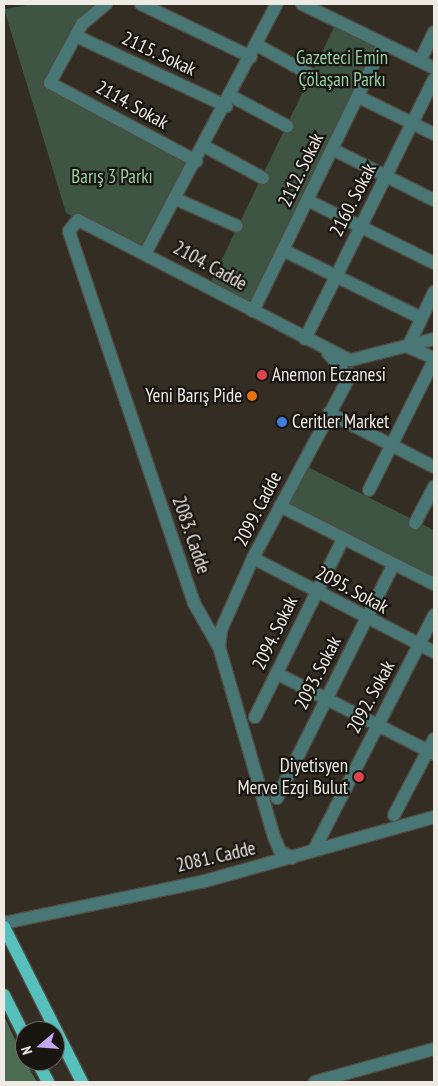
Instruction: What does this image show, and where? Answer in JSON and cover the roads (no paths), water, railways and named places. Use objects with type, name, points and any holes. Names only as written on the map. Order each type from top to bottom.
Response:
[{"type":"main road","points":[[4,928],[82,1082]]},
{"type":"main road","points":[[4,995],[17,1021]]},
{"type":"street","points":[[76,36],[106,4]]},
{"type":"street","points":[[142,4],[251,57]]},
{"type":"street","points":[[146,252],[178,200],[196,161],[277,4]]},
{"type":"street","points":[[302,4],[383,45],[434,68]]},
{"type":"street","points":[[420,61],[434,32]]},
{"type":"street","name":"2114. Sokak","points":[[76,36],[50,83],[196,161]]},
{"type":"street","name":"2115. Sokak","points":[[76,36],[287,126]]},
{"type":"street","points":[[257,45],[313,76]]},
{"type":"street","name":"2112. Sokak","points":[[253,311],[359,98],[383,45]]},
{"type":"street","name":"2160. Sokak","points":[[305,339],[434,79]]},
{"type":"street","points":[[359,98],[434,134]]},
{"type":"street","points":[[204,146],[263,178]]},
{"type":"street","points":[[332,149],[434,200]]},
{"type":"street","points":[[178,200],[237,226]]},
{"type":"street","points":[[307,200],[434,263]]},
{"type":"street","name":"2104. Cadde","points":[[78,220],[146,252],[323,347],[349,368]]},
{"type":"street","name":"2083. Cadde","points":[[78,220],[69,231],[194,603],[219,647],[274,837],[280,851],[292,858]]},
{"type":"street","points":[[283,250],[421,318]]},
{"type":"street","points":[[408,347],[434,292]]},
{"type":"street","points":[[349,368],[376,356],[434,338]]},
{"type":"street","points":[[369,490],[390,444],[434,359],[408,347]]},
{"type":"street","name":"2099. Cadde","points":[[219,647],[221,630],[253,558],[329,413],[349,368]]},
{"type":"street","points":[[329,413],[434,467]]},
{"type":"street","points":[[415,523],[434,487]]},
{"type":"street","points":[[280,506],[393,565],[434,584]]},
{"type":"street","name":"2094. Sokak","points":[[254,718],[343,539]]},
{"type":"street","name":"2095. Sokak","points":[[253,558],[366,620],[434,652]]},
{"type":"street","name":"2093. Sokak","points":[[277,798],[325,698],[393,565]]},
{"type":"street","name":"2092. Sokak","points":[[314,850],[376,724],[420,645],[434,615]]},
{"type":"street","points":[[276,673],[376,724],[432,748],[394,815]]},
{"type":"street","name":"2081. Cadde","points":[[4,922],[292,858],[314,850],[434,817]]},
{"type":"street","points":[[315,1082],[434,1049]]},
{"type":"place","name":"Anemon Eczanesi","points":[[262,375]]},
{"type":"place","name":"Yeni Barış Pide","points":[[252,396]]},
{"type":"place","name":"Ceritler Market","points":[[282,422]]},
{"type":"place","name":"Diyetisyen Merve Ezgi Bulut","points":[[359,777]]},
{"type":"park label","name":"Gazeteci Emin Çölaşan Parkı","points":[[342,69]]},
{"type":"park label","name":"Barış 3 Parkı","points":[[112,177]]}]
